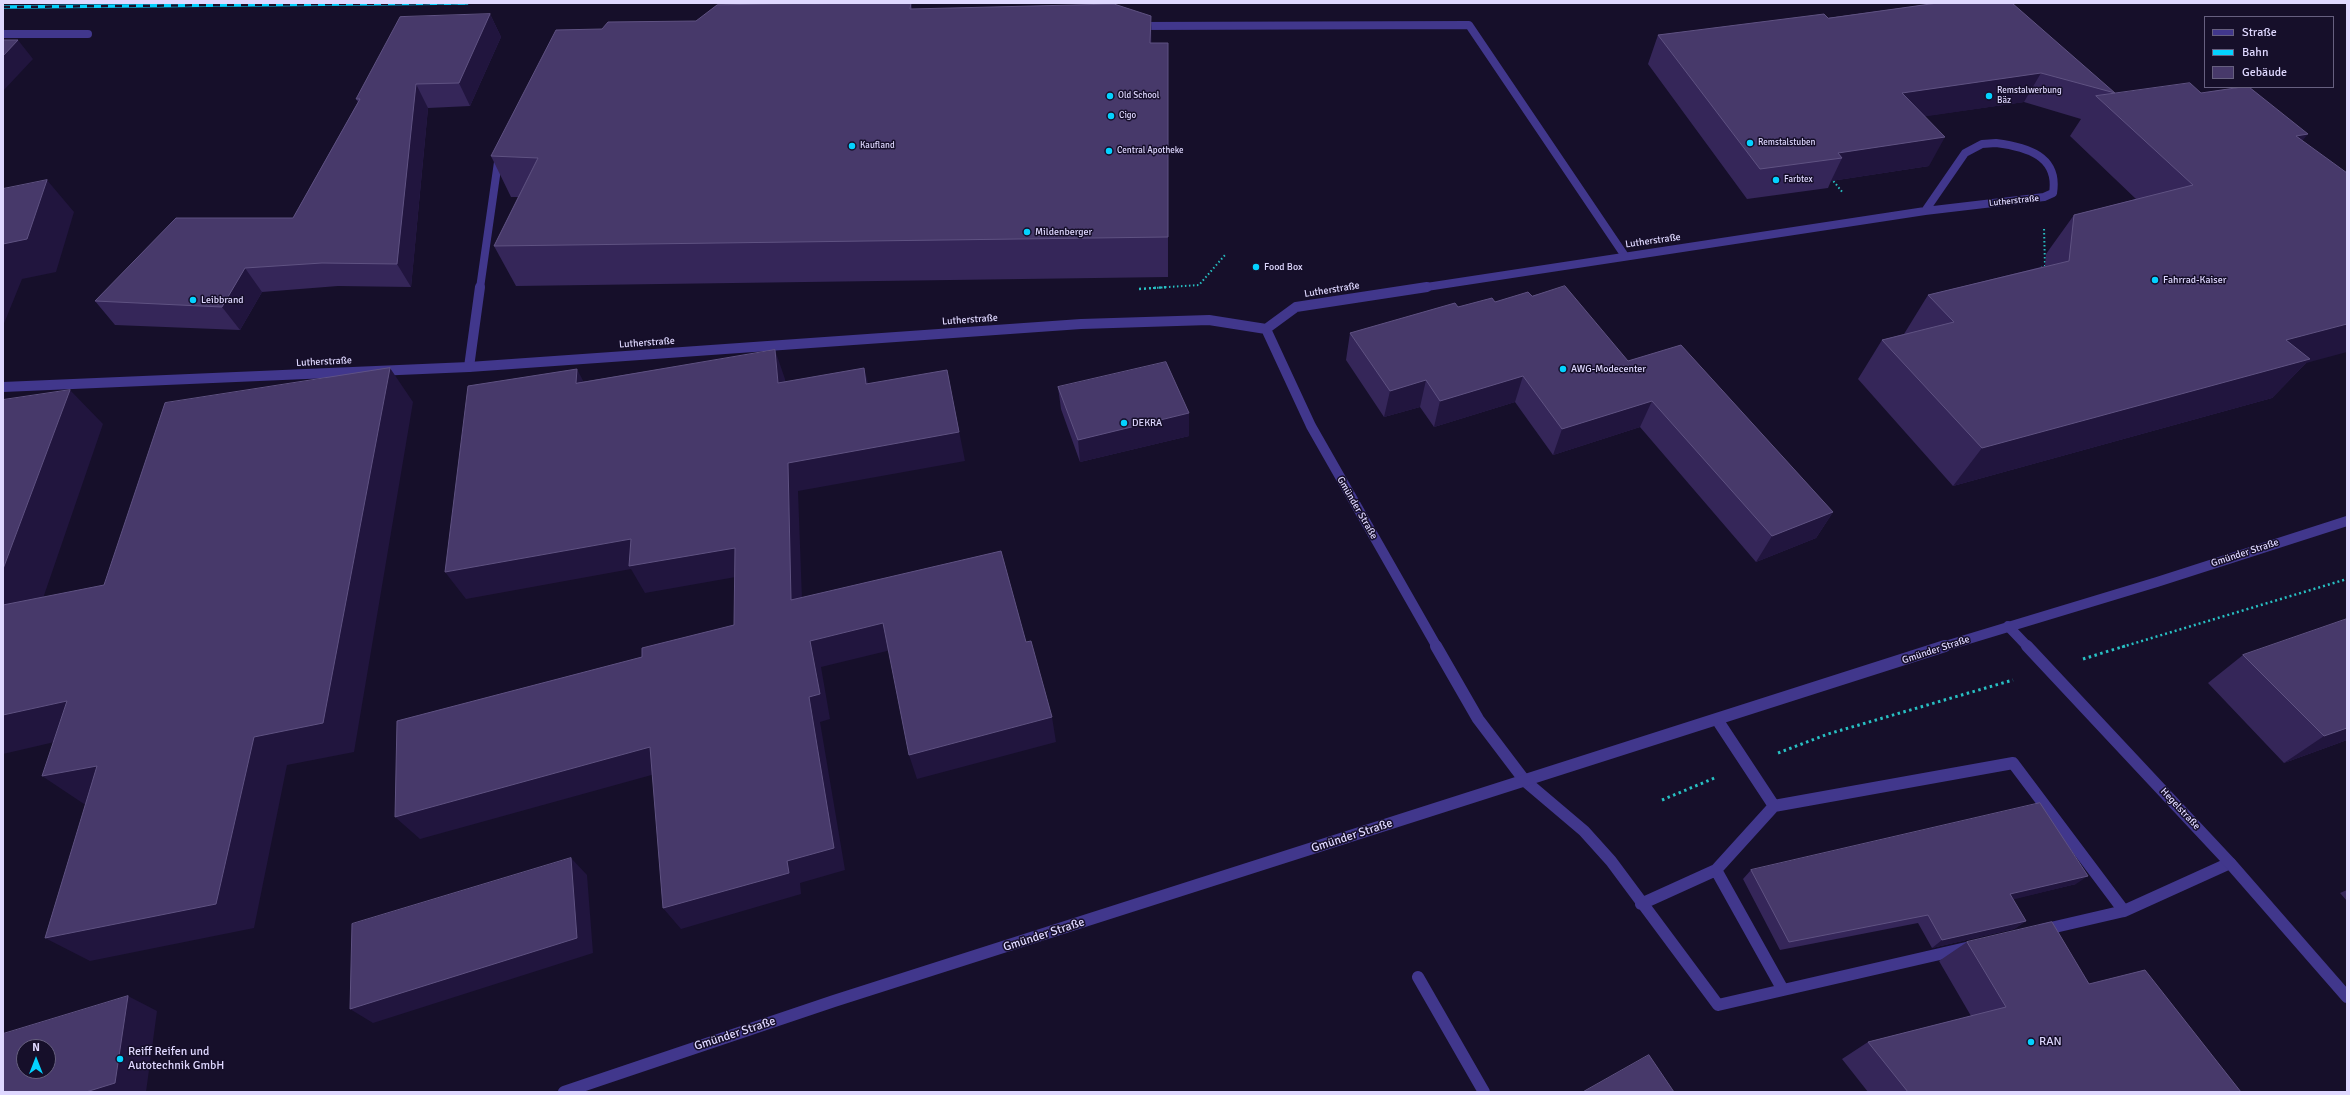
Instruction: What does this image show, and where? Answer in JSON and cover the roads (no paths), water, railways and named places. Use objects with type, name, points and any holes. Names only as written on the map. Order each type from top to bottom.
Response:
[{"type":"street","points":[[1131,26],[1469,25],[1625,256]]},
{"type":"street","points":[[3,34],[88,34]]},
{"type":"street","name":"Lutherstraße","points":[[3,387],[469,367],[1081,324],[1209,320],[1266,329],[1296,307],[1924,211],[2044,198],[2054,193],[2056,188],[2056,178],[2051,165],[2036,155],[2018,147],[2003,143],[1978,145],[1966,152],[1924,211]]},
{"type":"street","points":[[469,367],[497,159],[504,145]]},
{"type":"street","name":"Gmünder Straße","points":[[1266,329],[1311,426],[1462,692],[1478,719],[1525,781]]},
{"type":"street","name":"Gmünder Straße","points":[[564,1092],[834,1002],[1525,781],[1718,721],[2008,626],[2347,521]]},
{"type":"street","name":"Hegelstraße","points":[[2008,626],[2051,669],[2230,863],[2347,997]]},
{"type":"street","points":[[1718,721],[1774,806]]},
{"type":"street","points":[[1641,904],[1716,870],[1774,806],[2013,763],[2124,911]]},
{"type":"street","points":[[1525,781],[1584,831],[1611,862],[1641,904],[1718,1004],[1977,945]]},
{"type":"street","points":[[2031,933],[2124,911],[2230,863]]},
{"type":"street","points":[[1716,870],[1783,990]]},
{"type":"street","points":[[1418,977],[1484,1092]]},
{"type":"railway","points":[[3,7],[467,3]]},
{"type":"place","name":"Old School","points":[[1110,96]]},
{"type":"place","name":"Remstalwerbung Bäz","points":[[1989,96]]},
{"type":"place","name":"Cigo","points":[[1111,116]]},
{"type":"place","name":"Remstalstuben","points":[[1750,143]]},
{"type":"place","name":"Kaufland","points":[[852,146]]},
{"type":"place","name":"Central Apotheke","points":[[1109,151]]},
{"type":"place","name":"Farbtex","points":[[1776,180]]},
{"type":"place","name":"Mildenberger","points":[[1027,232]]},
{"type":"place","name":"Food Box","points":[[1256,267]]},
{"type":"place","name":"Fahrrad-Kaiser","points":[[2155,280]]},
{"type":"place","name":"Leibbrand","points":[[193,300]]},
{"type":"place","name":"AWG-Modecenter","points":[[1563,369]]},
{"type":"place","name":"DEKRA","points":[[1124,423]]},
{"type":"place","name":"RAN","points":[[2031,1042]]},
{"type":"place","name":"Reiff Reifen und Autotechnik GmbH","points":[[120,1059]]}]
